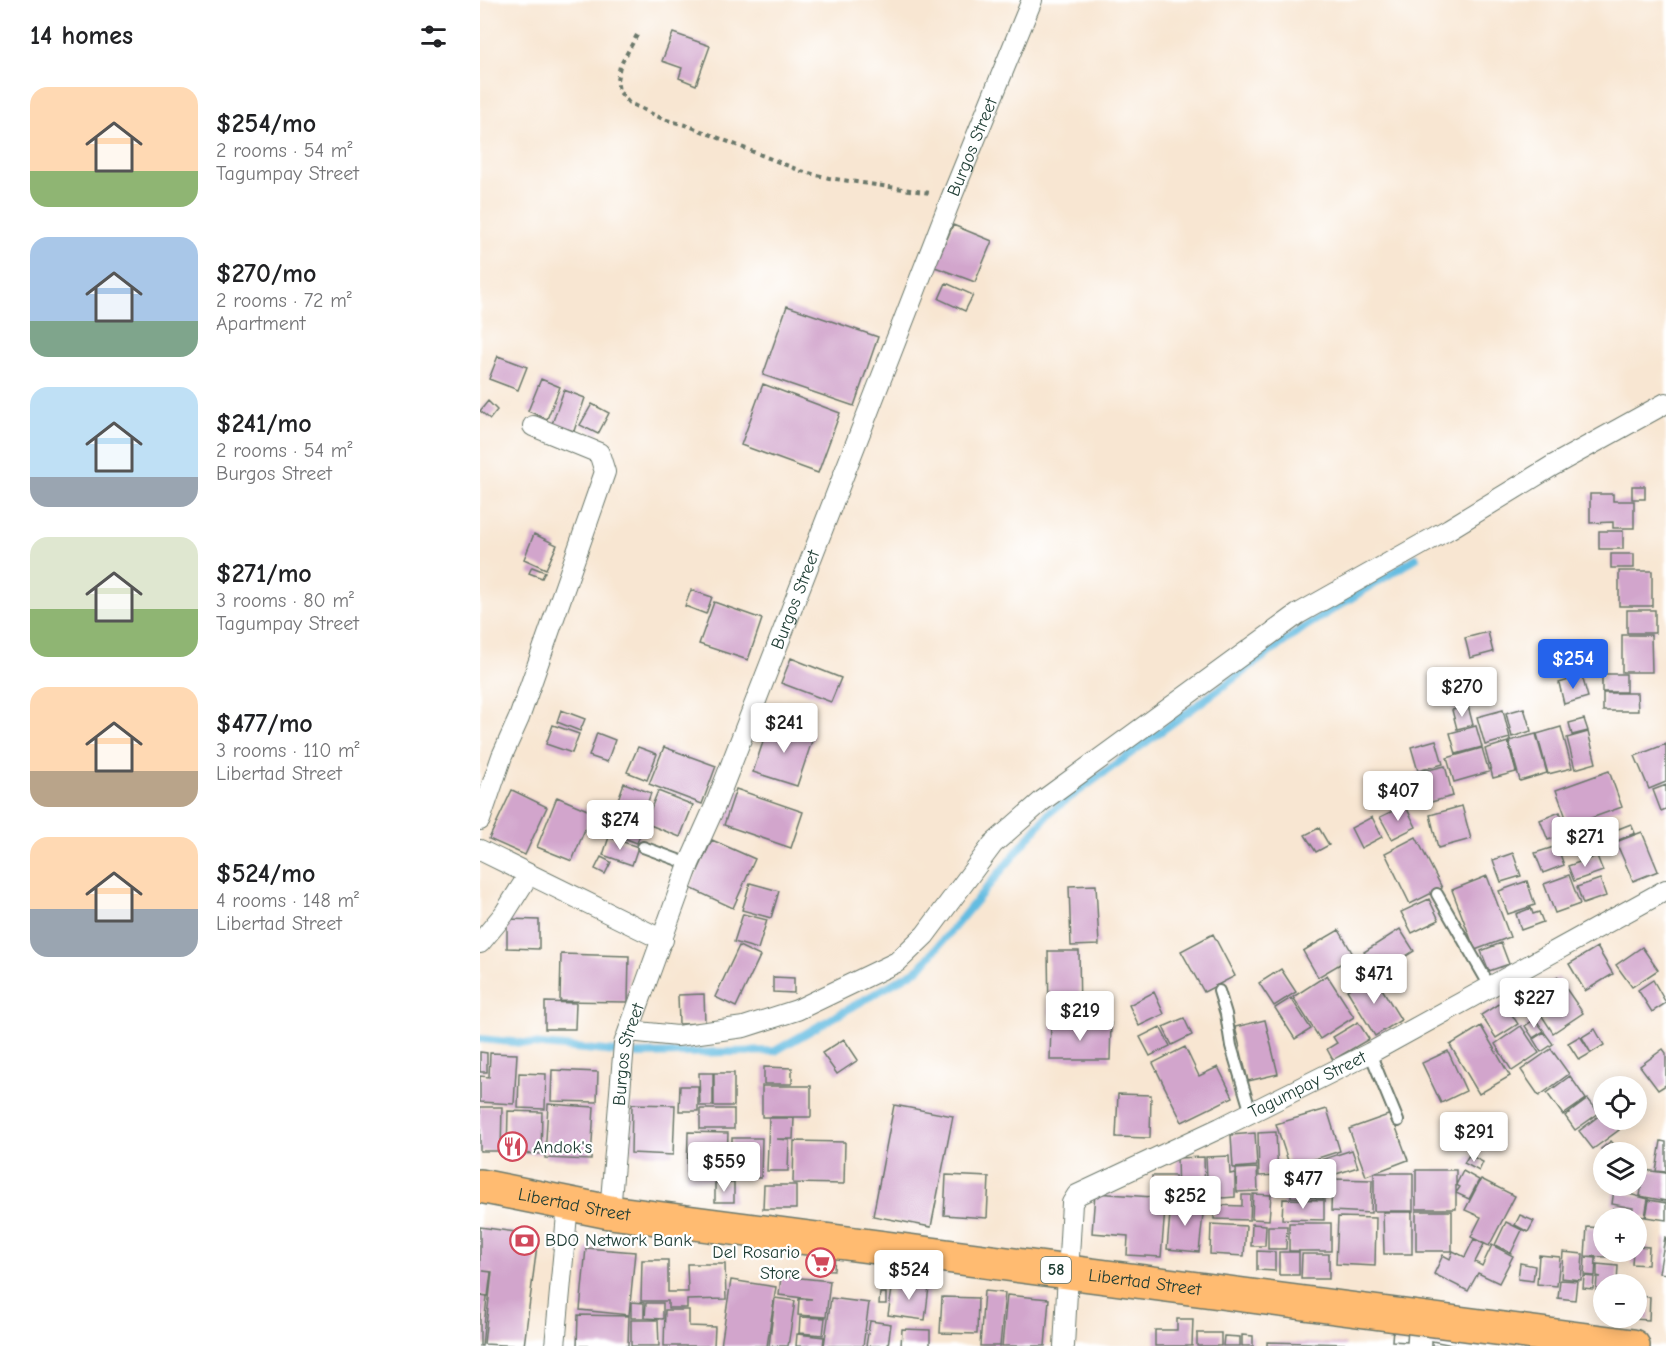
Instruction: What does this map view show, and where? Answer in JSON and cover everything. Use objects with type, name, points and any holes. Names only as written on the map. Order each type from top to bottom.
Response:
[{"type":"highway","name":"Libertad Street","points":[[480,1186],[610,1212],[1633,1346]]},
{"type":"street","name":"Burgos Street","points":[[610,1212],[624,1044],[689,864],[715,806],[952,196],[1032,0]]},
{"type":"street","points":[[629,1031],[677,1036],[744,1027],[797,1010],[897,962],[925,935],[993,844],[1042,801],[1298,614],[1449,529],[1552,466],[1666,403]]},
{"type":"street","points":[[480,820],[502,756],[519,718],[605,472],[604,461],[599,453],[532,426]]},
{"type":"street","points":[[480,850],[528,876],[663,940]]},
{"type":"street","points":[[480,943],[504,914],[528,876]]},
{"type":"street","name":"Tagumpay Street","points":[[1064,1346],[1072,1203],[1077,1195],[1251,1113],[1370,1053],[1666,890]]},
{"type":"street","points":[[555,1346],[568,1204]]},
{"type":"lane","points":[[643,847],[689,864]]},
{"type":"lane","points":[[1437,894],[1491,988]]},
{"type":"lane","points":[[1219,992],[1226,1014],[1231,1046],[1251,1113]]},
{"type":"lane","points":[[1370,1053],[1398,1121]]},
{"type":"path","points":[[637,35],[620,66],[617,80],[619,91],[629,103],[663,119],[801,171],[829,178],[952,196]]},
{"type":"building","points":[[673,33],[710,46],[696,85],[679,78],[682,68],[662,61]]},
{"type":"building","points":[[953,225],[992,241],[975,282],[935,267]]},
{"type":"building","points":[[946,283],[973,295],[965,311],[939,299]]},
{"type":"building","points":[[787,306],[878,337],[854,406],[763,375]]},
{"type":"building","points":[[498,356],[527,367],[518,390],[489,379]]},
{"type":"building","points":[[541,379],[560,387],[547,419],[528,411]]},
{"type":"building","points":[[763,384],[840,413],[818,473],[741,445]]},
{"type":"building","points":[[564,390],[585,398],[574,431],[552,424]]},
{"type":"building","points":[[488,401],[497,410],[490,419],[480,411]]},
{"type":"building","points":[[592,404],[609,413],[598,434],[580,425]]},
{"type":"building","points":[[1632,486],[1645,486],[1645,499],[1632,499]]},
{"type":"building","points":[[1590,494],[1613,494],[1613,501],[1634,501],[1634,528],[1613,528],[1613,522],[1590,523]]},
{"type":"building","points":[[1599,531],[1623,531],[1623,549],[1599,549]]},
{"type":"building","points":[[534,534],[557,545],[546,569],[524,559]]},
{"type":"building","points":[[1611,554],[1634,554],[1634,568],[1611,568]]},
{"type":"building","points":[[532,567],[545,572],[542,578],[529,573]]},
{"type":"building","points":[[1619,571],[1652,571],[1652,606],[1619,606]]},
{"type":"building","points":[[691,590],[712,597],[706,614],[685,606]]},
{"type":"building","points":[[714,602],[762,619],[748,660],[699,644]]},
{"type":"building","points":[[1627,610],[1655,610],[1655,633],[1627,633]]},
{"type":"building","points":[[1488,632],[1493,652],[1470,658],[1465,638]]},
{"type":"building","points":[[1622,635],[1651,635],[1652,672],[1622,672]]},
{"type":"building","points":[[791,658],[841,678],[831,702],[781,683]]},
{"type":"building","points":[[1602,674],[1626,674],[1626,692],[1602,692]]},
{"type":"building","points":[[1582,676],[1588,697],[1564,704],[1559,683]]},
{"type":"building","points":[[1603,693],[1637,693],[1638,711],[1603,711]]},
{"type":"building","points":[[1468,706],[1473,725],[1457,729],[1452,710]]},
{"type":"building","points":[[1524,708],[1531,731],[1512,737],[1506,713]]},
{"type":"building","points":[[561,710],[585,719],[580,731],[557,722]]},
{"type":"building","points":[[1503,710],[1510,738],[1485,745],[1477,717]]},
{"type":"building","points":[[1584,719],[1588,731],[1572,735],[1569,723]]},
{"type":"building","points":[[770,721],[814,735],[797,786],[753,772]]},
{"type":"building","points":[[553,725],[579,734],[572,753],[546,744]]},
{"type":"building","points":[[1476,726],[1482,747],[1456,754],[1450,733]]},
{"type":"building","points":[[1561,727],[1572,768],[1548,774],[1537,734]]},
{"type":"building","points":[[1588,732],[1596,763],[1575,769],[1567,738]]},
{"type":"building","points":[[597,733],[615,740],[607,762],[589,756]]},
{"type":"building","points":[[1536,734],[1547,773],[1520,781],[1509,741]]},
{"type":"building","points":[[1436,740],[1443,764],[1418,771],[1411,747]]},
{"type":"building","points":[[1508,742],[1516,772],[1493,778],[1485,749]]},
{"type":"building","points":[[1666,744],[1666,782],[1649,789],[1635,756]]},
{"type":"building","points":[[638,747],[657,754],[647,780],[627,772]]},
{"type":"building","points":[[664,747],[716,766],[702,804],[649,784]]},
{"type":"building","points":[[1482,748],[1489,772],[1454,782],[1447,758]]},
{"type":"building","points":[[1445,766],[1453,796],[1424,804],[1416,773]]},
{"type":"building","points":[[1609,771],[1622,807],[1569,826],[1556,790]]},
{"type":"building","points":[[624,783],[651,793],[643,815],[616,805]]},
{"type":"building","points":[[1666,785],[1666,809],[1661,811],[1653,790]]},
{"type":"building","points":[[736,789],[803,812],[791,848],[724,825]]},
{"type":"building","points":[[512,790],[547,807],[525,855],[489,839]]},
{"type":"building","points":[[658,791],[693,805],[680,837],[645,823]]},
{"type":"building","points":[[557,797],[592,812],[572,861],[537,847]]},
{"type":"building","points":[[600,805],[645,821],[637,843],[592,826]]},
{"type":"building","points":[[1405,805],[1416,827],[1392,839],[1380,817]]},
{"type":"building","points":[[1462,806],[1471,839],[1438,848],[1430,815]]},
{"type":"building","points":[[1560,812],[1568,833],[1548,840],[1540,820]]},
{"type":"building","points":[[1372,817],[1382,837],[1361,848],[1351,828]]},
{"type":"building","points":[[1631,824],[1635,833],[1612,843],[1608,833]]},
{"type":"building","points":[[1319,828],[1329,845],[1316,852],[1305,835]]},
{"type":"building","points":[[1642,832],[1658,871],[1633,881],[1616,842]]},
{"type":"building","points":[[609,837],[638,847],[632,865],[603,855]]},
{"type":"building","points":[[1416,837],[1442,888],[1410,904],[1385,853]]},
{"type":"building","points":[[712,840],[755,859],[733,908],[690,888]]},
{"type":"building","points":[[1557,846],[1564,865],[1543,873],[1535,853]]},
{"type":"building","points":[[1513,853],[1521,876],[1501,882],[1493,860]]},
{"type":"building","points":[[1597,856],[1603,871],[1574,881],[1568,866]]},
{"type":"building","points":[[601,857],[611,862],[605,874],[595,869]]},
{"type":"building","points":[[1569,875],[1580,904],[1555,913],[1544,884]]},
{"type":"building","points":[[1487,876],[1510,937],[1475,950],[1452,890]]},
{"type":"building","points":[[1600,879],[1606,896],[1583,904],[1577,887]]},
{"type":"building","points":[[1527,881],[1535,905],[1508,914],[1499,891]]},
{"type":"building","points":[[750,883],[779,891],[771,918],[742,910]]},
{"type":"building","points":[[1096,885],[1099,945],[1071,946],[1069,886]]},
{"type":"building","points":[[1429,899],[1439,920],[1412,933],[1401,912]]},
{"type":"building","points":[[1531,908],[1533,914],[1539,912],[1543,922],[1521,930],[1516,914]]},
{"type":"building","points":[[743,914],[767,920],[758,949],[734,942]]},
{"type":"building","points":[[507,919],[539,920],[539,949],[507,948]]},
{"type":"building","points":[[1400,929],[1414,951],[1378,974],[1364,952]]},
{"type":"building","points":[[1339,930],[1354,956],[1318,977],[1303,951]]},
{"type":"building","points":[[1213,934],[1235,976],[1204,992],[1181,951]]},
{"type":"building","points":[[1501,943],[1509,964],[1489,971],[1481,951]]},
{"type":"building","points":[[739,946],[760,956],[736,1007],[715,997]]},
{"type":"building","points":[[1597,947],[1613,974],[1585,991],[1569,964]]},
{"type":"building","points":[[1642,947],[1658,970],[1632,987],[1616,965]]},
{"type":"building","points":[[1048,951],[1079,951],[1080,1015],[1049,1015]]},
{"type":"building","points":[[561,954],[629,956],[628,1002],[560,1001]]},
{"type":"building","points":[[1281,969],[1296,992],[1274,1006],[1259,983]]},
{"type":"building","points":[[1373,974],[1401,1020],[1375,1036],[1347,990]]},
{"type":"building","points":[[1327,975],[1354,1017],[1320,1039],[1293,997]]},
{"type":"building","points":[[773,977],[794,978],[794,993],[773,992]]},
{"type":"building","points":[[1558,977],[1583,1013],[1553,1033],[1529,996]]},
{"type":"building","points":[[1653,980],[1666,1003],[1652,1012],[1638,990]]},
{"type":"building","points":[[1517,989],[1526,1002],[1513,1010],[1504,997]]},
{"type":"building","points":[[1154,992],[1164,1014],[1139,1026],[1129,1005]]},
{"type":"building","points":[[704,994],[705,1023],[679,1024],[678,995]]},
{"type":"building","points":[[1291,998],[1311,1029],[1295,1039],[1275,1008]]},
{"type":"building","points":[[1503,1001],[1518,1024],[1496,1038],[1481,1015]]},
{"type":"building","points":[[545,1002],[576,1003],[575,1029],[545,1029]]},
{"type":"building","points":[[1184,1018],[1192,1035],[1172,1045],[1163,1027]]},
{"type":"building","points":[[1535,1019],[1544,1031],[1533,1038],[1525,1026]]},
{"type":"building","points":[[1265,1020],[1278,1074],[1248,1081],[1235,1027]]},
{"type":"building","points":[[1358,1022],[1369,1039],[1333,1060],[1327,1049],[1337,1043],[1333,1037]]},
{"type":"building","points":[[1051,1023],[1111,1023],[1110,1060],[1050,1060]]},
{"type":"building","points":[[1481,1026],[1510,1076],[1479,1094],[1450,1045]]},
{"type":"building","points":[[1521,1026],[1539,1053],[1512,1071],[1495,1044]]},
{"type":"building","points":[[1160,1027],[1170,1046],[1150,1056],[1140,1037]]},
{"type":"building","points":[[1595,1029],[1604,1045],[1591,1053],[1582,1037]]},
{"type":"building","points":[[1544,1032],[1553,1044],[1541,1052],[1533,1039]]},
{"type":"building","points":[[1580,1036],[1591,1053],[1579,1060],[1568,1043]]},
{"type":"building","points":[[844,1039],[858,1060],[837,1074],[822,1053]]},
{"type":"building","points":[[1185,1047],[1199,1076],[1218,1067],[1233,1097],[1182,1122],[1153,1063]]},
{"type":"building","points":[[1551,1049],[1569,1074],[1539,1096],[1521,1070]]},
{"type":"building","points":[[1663,1049],[1666,1053],[1666,1085],[1658,1090],[1640,1066]]},
{"type":"building","points":[[1448,1051],[1466,1091],[1441,1103],[1422,1063]]},
{"type":"building","points":[[480,1052],[487,1053],[487,1072],[480,1072]]},
{"type":"building","points":[[490,1053],[517,1054],[514,1104],[480,1102],[480,1076],[489,1077]]},
{"type":"building","points":[[764,1067],[792,1068],[792,1084],[764,1084]]},
{"type":"building","points":[[552,1070],[598,1072],[597,1102],[551,1101]]},
{"type":"building","points":[[519,1073],[546,1074],[545,1109],[518,1108]]},
{"type":"building","points":[[699,1073],[713,1073],[713,1106],[700,1106]]},
{"type":"building","points":[[714,1073],[734,1073],[734,1106],[714,1106]]},
{"type":"building","points":[[1570,1076],[1586,1099],[1563,1115],[1547,1093]]},
{"type":"building","points":[[680,1086],[698,1086],[698,1111],[679,1111]]},
{"type":"building","points":[[762,1086],[811,1086],[811,1117],[762,1117]]},
{"type":"building","points":[[1118,1094],[1151,1095],[1150,1138],[1116,1137]]},
{"type":"building","points":[[1588,1099],[1593,1105],[1593,1117],[1575,1130],[1565,1116]]},
{"type":"building","points":[[548,1104],[594,1107],[591,1160],[545,1158]]},
{"type":"building","points":[[632,1104],[675,1105],[673,1155],[631,1153]]},
{"type":"building","points":[[894,1105],[953,1116],[931,1227],[873,1216]]},
{"type":"building","points":[[480,1107],[502,1107],[501,1151],[480,1151]]},
{"type":"building","points":[[700,1109],[734,1109],[734,1129],[700,1129]]},
{"type":"building","points":[[1327,1109],[1340,1151],[1290,1167],[1276,1124]]},
{"type":"building","points":[[508,1111],[542,1112],[541,1154],[507,1153]]},
{"type":"building","points":[[1391,1114],[1408,1160],[1366,1176],[1349,1129]]},
{"type":"building","points":[[769,1118],[794,1118],[793,1139],[776,1139],[789,1140],[788,1171],[767,1171]]},
{"type":"building","points":[[1593,1120],[1593,1130],[1619,1130],[1603,1142],[1593,1142],[1593,1149],[1579,1131]]},
{"type":"building","points":[[688,1132],[728,1133],[726,1181],[687,1179]]},
{"type":"building","points":[[1276,1132],[1278,1175],[1259,1176],[1258,1133]]},
{"type":"building","points":[[1255,1133],[1257,1166],[1233,1168],[1231,1135]]},
{"type":"building","points":[[732,1138],[762,1138],[761,1178],[732,1177]]},
{"type":"building","points":[[794,1141],[845,1142],[844,1184],[793,1183]]},
{"type":"building","points":[[1661,1141],[1666,1142],[1666,1172],[1656,1171]]},
{"type":"building","points":[[1352,1150],[1358,1167],[1327,1177],[1321,1160]]},
{"type":"building","points":[[1469,1155],[1483,1162],[1479,1171],[1464,1163]]},
{"type":"building","points":[[1229,1156],[1230,1174],[1235,1173],[1235,1197],[1208,1199],[1206,1157]]},
{"type":"building","points":[[1204,1157],[1205,1195],[1178,1196],[1177,1158]]},
{"type":"building","points":[[1257,1168],[1258,1191],[1237,1192],[1236,1169]]},
{"type":"building","points":[[1416,1170],[1456,1170],[1456,1209],[1416,1209]]},
{"type":"building","points":[[1647,1170],[1666,1173],[1666,1201],[1640,1196],[1647,1196]]},
{"type":"building","points":[[1463,1171],[1479,1180],[1469,1199],[1456,1193],[1460,1187],[1456,1185]]},
{"type":"building","points":[[1374,1173],[1413,1173],[1413,1211],[1374,1211]]},
{"type":"building","points":[[946,1175],[989,1177],[987,1218],[944,1215]]},
{"type":"building","points":[[1152,1176],[1175,1176],[1176,1194],[1153,1195]]},
{"type":"building","points":[[1332,1179],[1372,1180],[1371,1213],[1331,1211]]},
{"type":"building","points":[[1481,1179],[1515,1196],[1489,1246],[1471,1237],[1481,1217],[1465,1210]]},
{"type":"building","points":[[1291,1181],[1326,1182],[1326,1198],[1291,1197]]},
{"type":"building","points":[[715,1183],[734,1183],[734,1202],[715,1202]]},
{"type":"building","points":[[764,1185],[796,1185],[796,1209],[763,1209]]},
{"type":"building","points":[[1095,1193],[1166,1198],[1161,1257],[1127,1255],[1128,1236],[1092,1233]]},
{"type":"building","points":[[1253,1194],[1271,1195],[1269,1220],[1252,1219]]},
{"type":"building","points":[[1242,1195],[1251,1195],[1250,1220],[1214,1219],[1214,1205],[1242,1206]]},
{"type":"building","points":[[1613,1196],[1637,1196],[1648,1199],[1646,1208],[1612,1204]]},
{"type":"building","points":[[1283,1199],[1324,1200],[1324,1220],[1282,1219]]},
{"type":"building","points":[[1649,1200],[1666,1203],[1666,1220],[1647,1217]]},
{"type":"building","points":[[1171,1202],[1204,1205],[1199,1252],[1167,1249]]},
{"type":"building","points":[[1416,1211],[1452,1211],[1452,1251],[1416,1251]]},
{"type":"building","points":[[1383,1212],[1412,1212],[1412,1254],[1384,1254]]},
{"type":"building","points":[[1520,1215],[1534,1221],[1528,1232],[1515,1225]]},
{"type":"building","points":[[1338,1217],[1376,1218],[1375,1266],[1336,1264]]},
{"type":"building","points":[[1506,1222],[1522,1230],[1511,1253],[1495,1245]]},
{"type":"building","points":[[1289,1223],[1331,1223],[1331,1251],[1289,1251]]},
{"type":"building","points":[[1211,1224],[1246,1226],[1244,1256],[1210,1254]]},
{"type":"building","points":[[1252,1224],[1266,1225],[1265,1246],[1251,1246]]},
{"type":"building","points":[[1268,1226],[1287,1226],[1286,1249],[1268,1249]]},
{"type":"building","points":[[480,1227],[530,1234],[537,1246],[524,1346],[484,1344],[492,1272],[483,1271],[491,1272],[488,1296],[480,1295]]},
{"type":"building","points":[[1587,1227],[1593,1227],[1593,1256],[1585,1256]]},
{"type":"building","points":[[1666,1238],[1666,1274],[1659,1273]]},
{"type":"building","points":[[1474,1239],[1484,1244],[1475,1262],[1482,1266],[1492,1245],[1513,1256],[1499,1283],[1478,1273],[1468,1291],[1434,1274],[1443,1255],[1450,1259],[1453,1251],[1465,1257]]},
{"type":"building","points":[[1647,1247],[1649,1247],[1648,1265],[1632,1264],[1632,1262],[1647,1262]]},
{"type":"building","points":[[586,1248],[635,1252],[629,1315],[580,1310]]},
{"type":"building","points":[[815,1251],[835,1252],[834,1270],[814,1269]]},
{"type":"building","points":[[1257,1251],[1275,1252],[1275,1271],[1257,1270]]},
{"type":"building","points":[[1279,1252],[1299,1252],[1299,1275],[1279,1275]]},
{"type":"building","points":[[1563,1252],[1583,1254],[1581,1280],[1561,1278]]},
{"type":"building","points":[[1302,1254],[1329,1254],[1329,1279],[1301,1279]]},
{"type":"building","points":[[1539,1255],[1560,1257],[1557,1286],[1537,1284]]},
{"type":"building","points":[[1585,1257],[1593,1258],[1593,1262],[1596,1262],[1595,1274],[1584,1275]]},
{"type":"building","points":[[642,1260],[668,1260],[668,1292],[688,1292],[687,1264],[725,1264],[726,1299],[687,1300],[687,1308],[668,1308],[668,1301],[641,1301]]},
{"type":"building","points":[[1520,1263],[1535,1266],[1533,1281],[1518,1279]]},
{"type":"building","points":[[1597,1264],[1618,1266],[1618,1274],[1597,1274]]},
{"type":"building","points":[[781,1276],[830,1281],[826,1317],[798,1315],[799,1299],[812,1299],[779,1295]]},
{"type":"building","points":[[1584,1276],[1593,1277],[1593,1289],[1583,1288]]},
{"type":"building","points":[[731,1280],[776,1287],[767,1346],[721,1346]]},
{"type":"building","points":[[1560,1280],[1577,1281],[1575,1300],[1558,1298]]},
{"type":"building","points":[[893,1283],[929,1287],[925,1320],[888,1315]]},
{"type":"building","points":[[984,1291],[1005,1293],[1000,1346],[980,1346]]},
{"type":"building","points":[[880,1293],[886,1293],[886,1304],[879,1304]]},
{"type":"building","points":[[1007,1295],[1049,1299],[1045,1346],[1002,1346]]},
{"type":"building","points":[[480,1296],[487,1297],[482,1346],[480,1346]]},
{"type":"building","points":[[942,1297],[978,1298],[977,1334],[940,1333]]},
{"type":"building","points":[[1647,1297],[1650,1297],[1649,1320],[1647,1320]]},
{"type":"building","points":[[775,1298],[795,1301],[788,1346],[769,1346]]},
{"type":"building","points":[[831,1298],[869,1303],[863,1346],[824,1346]]},
{"type":"building","points":[[631,1302],[644,1303],[644,1318],[631,1318]]},
{"type":"building","points":[[646,1303],[663,1303],[663,1319],[645,1318]]},
{"type":"building","points":[[665,1310],[689,1310],[689,1326],[715,1327],[714,1346],[664,1346]]},
{"type":"building","points":[[578,1315],[629,1316],[628,1346],[577,1346]]},
{"type":"building","points":[[800,1317],[825,1318],[823,1335],[799,1333]]},
{"type":"building","points":[[1177,1319],[1193,1319],[1192,1346],[1155,1346],[1155,1330],[1177,1330]]},
{"type":"building","points":[[631,1320],[658,1320],[659,1346],[631,1346]]},
{"type":"building","points":[[870,1321],[891,1324],[888,1346],[866,1346]]},
{"type":"building","points":[[1393,1327],[1408,1328],[1407,1342],[1392,1341]]},
{"type":"building","points":[[902,1329],[930,1330],[930,1346],[901,1346]]},
{"type":"building","points":[[1197,1333],[1221,1333],[1221,1346],[1197,1346]]},
{"type":"building","points":[[797,1334],[824,1337],[823,1346],[796,1346]]},
{"type":"building","points":[[1242,1335],[1253,1336],[1253,1346],[1242,1346]]},
{"type":"building","points":[[1224,1336],[1240,1337],[1240,1346],[1223,1346]]},
{"type":"building","points":[[1432,1341],[1453,1345],[1453,1346],[1432,1346]]},
{"type":"building","points":[[1267,1342],[1346,1344],[1345,1346],[1267,1346]]},
{"type":"waterway","points":[[638,1054],[775,1051],[920,968],[1050,812],[1306,626],[1416,558]]},
{"type":"waterway","points":[[480,1039],[616,1052]]},
{"type":"place","name":"Andok's","points":[[512,1147]]},
{"type":"place","name":"BDO Network Bank","points":[[524,1240]]},
{"type":"place","name":"Del Rosario Store","points":[[821,1262]]}]
